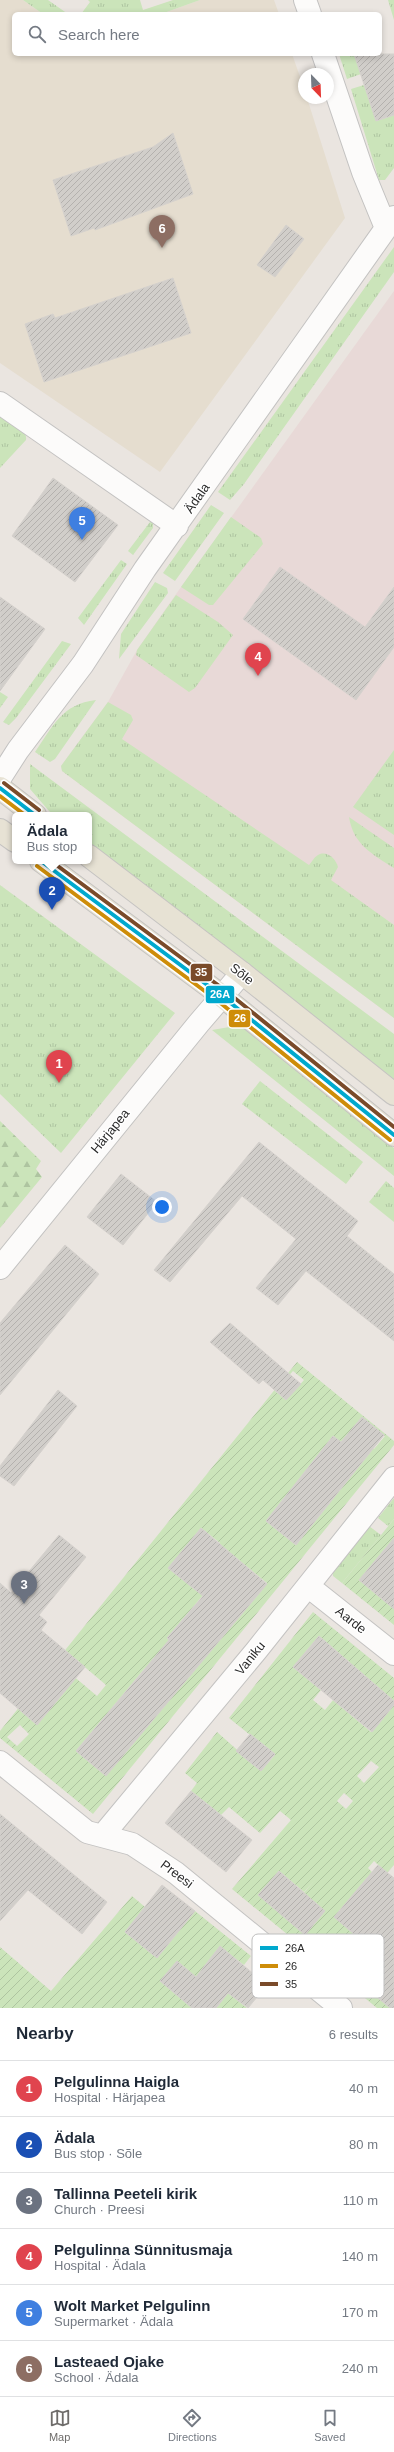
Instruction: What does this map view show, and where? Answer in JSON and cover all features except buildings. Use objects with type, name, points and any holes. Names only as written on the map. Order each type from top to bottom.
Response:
[{"type":"main road","points":[[0,788],[31,812]]},
{"type":"main road","points":[[0,830],[12,839]]},
{"type":"main road","name":"Sõle","points":[[92,858],[242,973],[394,1094]]},
{"type":"main road","points":[[45,864],[222,996],[394,1134]]},
{"type":"street","points":[[305,0],[309,12]]},
{"type":"street","points":[[324,56],[363,172],[390,222]]},
{"type":"street","name":"Ädala","points":[[0,778],[18,750],[83,664],[177,526],[390,222]]},
{"type":"street","points":[[0,403],[177,526]]},
{"type":"street","name":"Härjapea","points":[[0,1268],[242,973]]},
{"type":"street","name":"Vaniku","points":[[103,1835],[136,1798],[394,1478]]},
{"type":"street","name":"Aarde","points":[[308,1586],[394,1654]]},
{"type":"street","name":"Preesi","points":[[0,1762],[86,1832],[103,1835],[132,1844],[176,1873],[252,1935]]},
{"type":"street","name":"Preesi","points":[[329,1998],[341,2008]]},
{"type":"shaded area","points":[[0,0],[23,0],[40,12],[12,12],[12,56],[293,56],[298,71],[298,104],[309,104],[345,218],[160,472],[0,363]]},
{"type":"shaded area","points":[[200,0],[274,0],[278,12],[167,12]]},
{"type":"shaded area","points":[[394,291],[394,1018],[62,771],[61,766],[108,702],[137,650],[181,587]]},
{"type":"green space","points":[[23,0],[48,0],[65,12],[40,12]]},
{"type":"green space","points":[[88,0],[140,0],[143,10],[173,0],[200,0],[167,12],[82,12],[90,2]]},
{"type":"green space","points":[[388,0],[394,0],[394,20]]},
{"type":"green space","points":[[340,56],[355,56],[361,74],[347,79]]},
{"type":"green space","points":[[364,85],[376,121],[394,115],[394,168],[385,180],[379,180],[351,89]]},
{"type":"green space","points":[[394,247],[394,272],[244,484],[230,500],[218,492]]},
{"type":"green space","points":[[0,413],[21,428],[26,436],[26,440],[0,468]]},
{"type":"green space","points":[[211,505],[224,513],[175,581],[163,573]]},
{"type":"green space","points":[[231,517],[261,538],[263,544],[213,605],[209,605],[181,587]]},
{"type":"green space","points":[[150,522],[153,522],[153,528],[133,555],[128,551]]},
{"type":"green space","points":[[121,560],[127,564],[84,625],[78,618]]},
{"type":"green space","points":[[155,582],[167,588],[168,593],[119,659],[121,634]]},
{"type":"green space","points":[[176,595],[218,622],[233,635],[195,688],[189,692],[136,655],[137,650]]},
{"type":"green space","points":[[62,641],[71,644],[16,718],[9,725],[3,722]]},
{"type":"green space","points":[[0,692],[8,697],[0,708]]},
{"type":"green space","points":[[96,700],[55,759],[50,762],[35,752],[53,725],[67,711],[84,702]]},
{"type":"green space","points":[[108,702],[131,715],[133,720],[122,739],[309,865],[318,855],[328,854],[331,856],[338,867],[331,880],[394,925],[394,1018],[62,771],[61,766]]},
{"type":"green space","points":[[394,750],[394,835],[353,807]]},
{"type":"green space","points":[[30,764],[394,1034],[394,1079],[92,844],[92,812],[50,812],[30,789]]},
{"type":"green space","points":[[349,817],[394,848],[394,868],[371,853],[359,841],[351,826]]},
{"type":"green space","points":[[0,885],[175,1013],[61,1153],[0,1094]]},
{"type":"green space","points":[[235,1026],[243,1027],[255,1035],[394,1148],[394,1176],[212,1030]]},
{"type":"green space","points":[[260,1081],[363,1162],[346,1184],[242,1104]]},
{"type":"green space","points":[[0,1121],[41,1161],[36,1169],[42,1177],[0,1228]]},
{"type":"green space","points":[[386,1181],[394,1188],[394,1222],[369,1202]]},
{"type":"green space","points":[[297,1362],[394,1441],[394,1445],[93,1814],[0,1738],[0,1731]],"holes":[[[293,1371],[304,1380],[286,1400],[275,1391]],[[362,1417],[385,1436],[374,1449],[351,1430]],[[333,1436],[363,1461],[296,1545],[266,1521]],[[201,1528],[220,1543],[187,1583],[169,1568]],[[235,1557],[267,1583],[199,1664],[167,1638]],[[67,1652],[106,1685],[97,1696],[58,1663]],[[55,1666],[73,1681],[37,1725]],[[145,1668],[106,1776],[76,1751]],[[20,1725],[29,1734],[17,1746],[7,1737]]]},
{"type":"green space","points":[[394,1498],[394,1519],[388,1526],[378,1518]]},
{"type":"green space","points":[[394,1519],[394,1625],[342,1583]]},
{"type":"green space","points":[[369,1526],[381,1535],[342,1583],[333,1576],[333,1571]]},
{"type":"green space","points":[[313,1612],[394,1678],[394,1701],[319,1636],[293,1667],[321,1690],[313,1700],[325,1710],[333,1700],[371,1732],[394,1705],[394,1865],[387,1873],[374,1861],[368,1868],[372,1872],[355,1912],[344,1925],[350,1931],[369,1918],[364,1934],[287,1934],[232,1889],[291,1820],[280,1811],[260,1833],[229,1807],[221,1815],[191,1791],[197,1783],[185,1773],[217,1732],[261,1771],[275,1755],[229,1718]],"holes":[[[371,1761],[379,1767],[364,1783],[357,1776]],[[344,1793],[353,1801],[346,1809],[337,1801]],[[279,1871],[304,1892],[314,1881],[284,1916],[259,1895]]]},
{"type":"green space","points":[[132,1896],[145,1907],[125,1932],[157,1958],[195,1911],[251,1956],[244,1965],[220,1947],[201,1970],[222,1987],[205,2008],[0,2008],[0,1947],[51,1991]],"holes":[[[177,1961],[191,1973],[161,1981]]]},
{"type":"green space","points":[[228,1993],[247,2008],[216,2008]]},
{"type":"green space","points":[[365,1998],[378,1998],[389,2007],[394,2008],[377,2008]]},
{"type":"transit line","name":"35","points":[[4,783],[39,810]]},
{"type":"transit line","name":"26A","points":[[0,788],[31,812]]},
{"type":"transit line","name":"26","points":[[0,796],[21,812]]},
{"type":"transit line","name":"26A","points":[[45,864],[222,996],[394,1135]]},
{"type":"transit line","name":"35","points":[[55,864],[226,991],[394,1127]]},
{"type":"transit line","name":"26","points":[[37,866],[218,1001],[390,1140]]},
{"type":"place","name":"Lasteaed Ojake","points":[[162,248]]},
{"type":"place","name":"Wolt Market Pelgulinn","points":[[82,540]]},
{"type":"place","name":"Pelgulinna Sünnitusmaja","points":[[258,676]]},
{"type":"place","name":"Ädala","points":[[52,910]]},
{"type":"place","name":"Pelgulinna Haigla","points":[[59,1083]]},
{"type":"place","name":"Tallinna Peeteli kirik","points":[[24,1604]]}]
